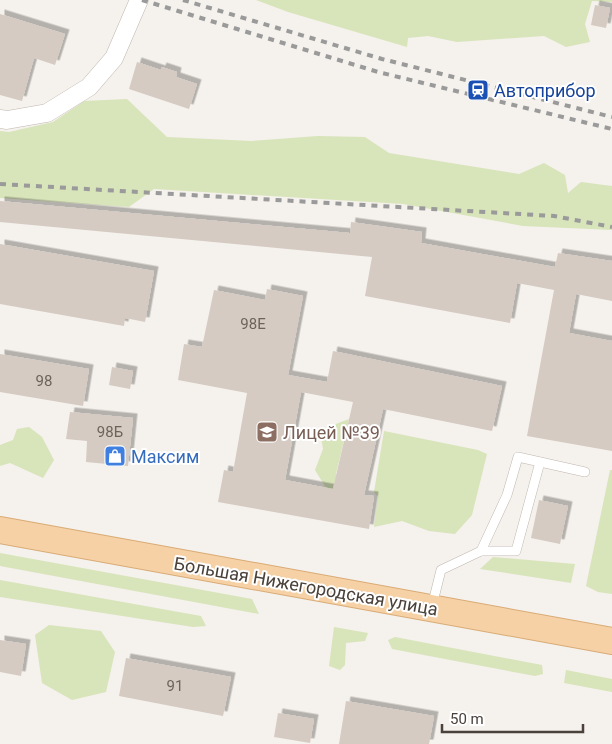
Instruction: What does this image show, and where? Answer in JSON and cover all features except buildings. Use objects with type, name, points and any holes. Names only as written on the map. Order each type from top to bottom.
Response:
[{"type":"main road","name":"Большая Нижегородская улица","points":[[0,530],[612,642]]},
{"type":"street","points":[[0,119],[7,120],[47,113],[89,86],[114,58],[139,0]]},
{"type":"lane","points":[[481,551],[507,495],[518,457],[585,472]]},
{"type":"lane","points":[[431,608],[441,570],[481,551],[516,551],[540,462]]},
{"type":"green space","points":[[256,0],[612,0],[612,2],[592,1],[585,24],[590,42],[566,47],[544,36],[457,42],[428,36],[408,38],[407,47],[288,12]]},
{"type":"green space","points":[[127,99],[167,137],[251,141],[318,136],[365,137],[389,153],[519,174],[544,163],[565,175],[568,193],[581,182],[612,186],[612,230],[523,226],[403,204],[154,189],[129,207],[0,198],[0,131],[9,132],[53,122],[84,101]]},
{"type":"green space","points":[[349,419],[336,474],[352,493],[326,488],[315,470],[323,449],[320,430]]},
{"type":"green space","points":[[29,427],[42,437],[54,460],[43,478],[10,463],[0,466],[0,445],[13,440],[17,429]]},
{"type":"green space","points":[[384,431],[478,450],[487,454],[472,515],[455,534],[429,531],[402,521],[374,527],[378,497],[374,492]]},
{"type":"green space","points":[[610,470],[612,470],[612,594],[598,592],[586,586]]},
{"type":"green space","points":[[0,553],[252,599],[259,614],[0,566]]},
{"type":"green space","points":[[493,557],[575,564],[571,583],[480,569]]},
{"type":"green space","points":[[0,580],[201,616],[206,626],[193,627],[0,597]]},
{"type":"green space","points":[[49,625],[101,631],[115,652],[106,692],[72,700],[42,683],[35,635]]},
{"type":"green space","points":[[334,627],[368,633],[365,641],[346,643],[345,665],[340,670],[329,666]]},
{"type":"green space","points":[[395,637],[542,665],[543,674],[535,676],[392,649],[388,640]]},
{"type":"green space","points":[[566,670],[612,679],[612,692],[564,683]]},
{"type":"railway","points":[[142,0],[378,72],[612,129]]},
{"type":"railway","points":[[183,0],[382,59],[612,117]]},
{"type":"railway","points":[[0,184],[554,216],[612,227]]},
{"type":"place","name":"Автоприбор","points":[[478,90]]},
{"type":"place","name":"Лицей №39","points":[[267,432]]},
{"type":"place","name":"Максим","points":[[115,456]]}]
